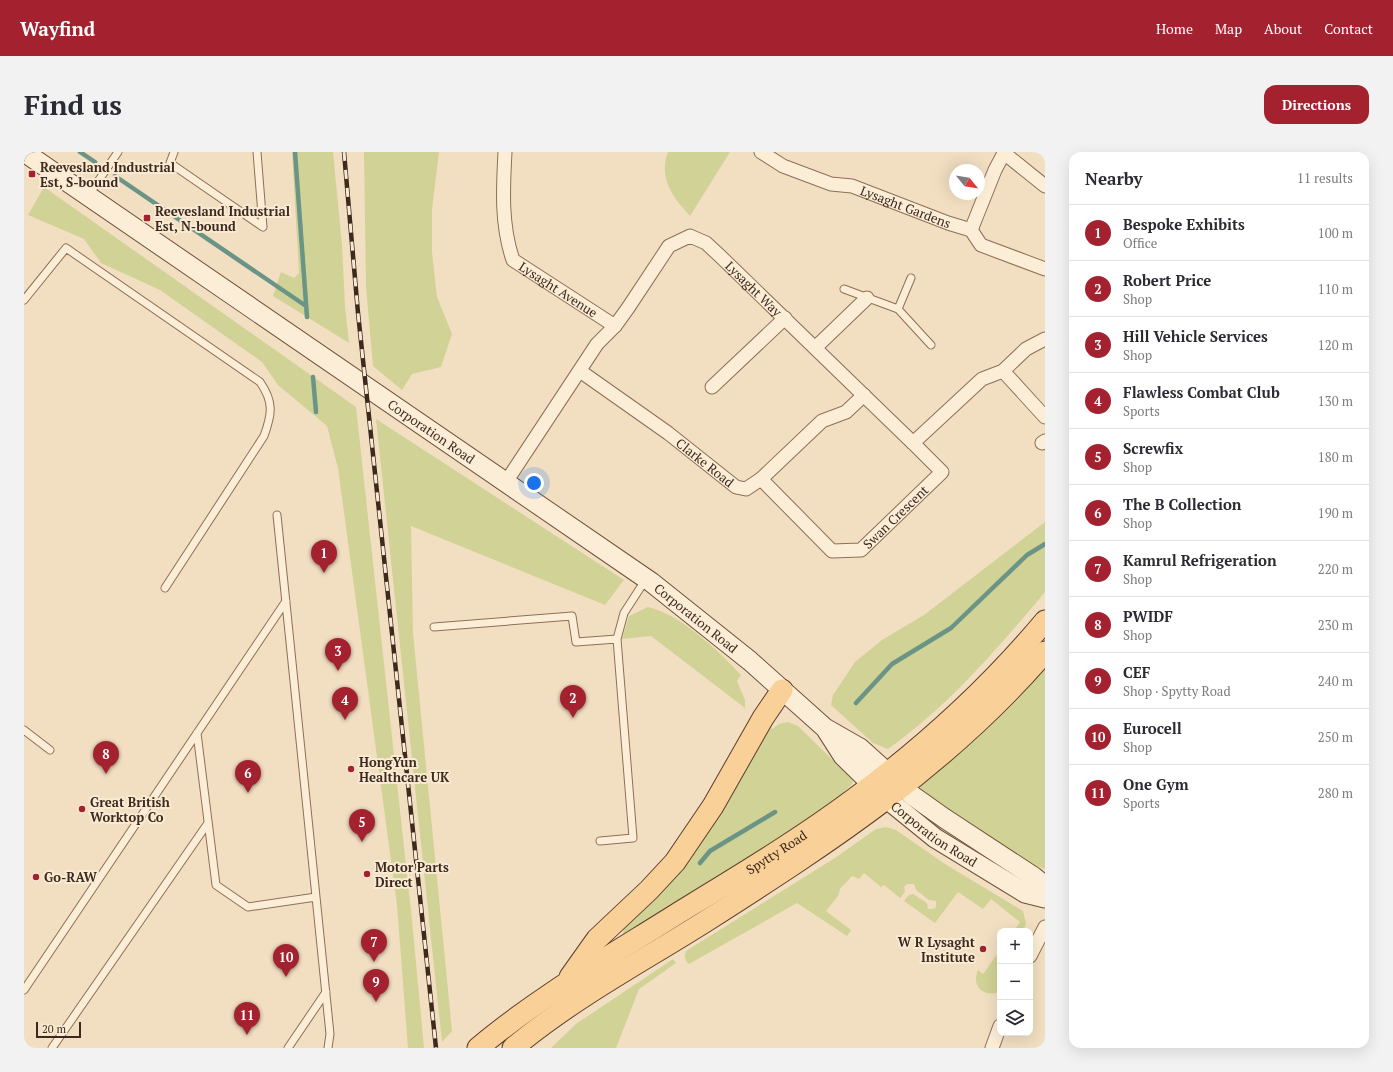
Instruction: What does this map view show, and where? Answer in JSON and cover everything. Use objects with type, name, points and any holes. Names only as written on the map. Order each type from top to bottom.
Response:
[{"type":"main road","name":"Spytty Road","points":[[478,1048],[503,1027],[564,985],[782,849],[880,778],[921,746],[953,717],[1008,663],[1045,620]]},
{"type":"main road","name":"Spytty Road","points":[[513,1048],[562,1011],[641,959],[704,922],[798,862],[895,793],[964,735],[1024,676],[1045,652]]},
{"type":"main road","points":[[564,985],[597,939],[649,890],[674,862],[713,806],[763,718],[782,690]]},
{"type":"street","name":"Corporation Road","points":[[24,152],[646,578],[696,616],[825,728],[860,748],[880,778],[935,838],[1025,893],[1045,898]]},
{"type":"street","name":"Lysaght Avenue","points":[[505,152],[502,201],[508,245],[512,260],[615,326]]},
{"type":"street","name":"Lysaght Gardens","points":[[761,152],[783,166],[831,184],[852,186],[948,223],[971,230]]},
{"type":"street","points":[[1045,186],[1004,153],[995,170],[971,230],[981,245],[1045,269]]},
{"type":"street","name":"Lysaght Way","points":[[506,482],[597,344],[615,326],[669,246],[690,236],[706,243],[816,347],[913,443]]},
{"type":"street","points":[[816,347],[867,298]]},
{"type":"street","points":[[712,387],[785,318]]},
{"type":"street","points":[[913,443],[982,379],[1003,371],[1026,349],[1045,339]]},
{"type":"street","name":"Clarke Road","points":[[580,371],[668,433],[736,487],[746,489],[761,479],[822,421],[846,412],[864,395]]},
{"type":"street","points":[[1003,371],[1045,417]]},
{"type":"street","name":"Swan Crescent","points":[[761,479],[832,551],[861,550],[942,472],[913,443]]},
{"type":"street","name":"Corporation Road","points":[[895,793],[944,818],[1034,876],[1045,886]]},
{"type":"street","points":[[1033,950],[1045,927]]},
{"type":"street","points":[[992,1048],[997,1034]]},
{"type":"lane","points":[[88,196],[118,152]]},
{"type":"lane","points":[[174,152],[170,163],[263,227],[258,152]]},
{"type":"lane","points":[[24,300],[66,248],[260,382],[268,393],[270,414],[264,436],[165,588]]},
{"type":"lane","points":[[898,308],[911,278]]},
{"type":"lane","points":[[844,289],[898,308],[931,345]]},
{"type":"lane","points":[[277,516],[326,992],[330,1034],[328,1048]]},
{"type":"lane","points":[[600,841],[633,838],[616,638],[624,613],[646,578]]},
{"type":"lane","points":[[24,990],[286,601]]},
{"type":"lane","points":[[434,627],[572,616],[576,642],[616,638]]},
{"type":"lane","points":[[24,730],[50,750]]},
{"type":"lane","points":[[197,733],[216,885],[248,907],[316,897]]},
{"type":"lane","points":[[52,1048],[208,823]]},
{"type":"lane","points":[[288,1048],[326,992]]},
{"type":"green space","points":[[292,152],[333,152],[342,245],[345,306],[349,343],[273,296],[281,272],[294,278],[299,273]]},
{"type":"green space","points":[[364,152],[439,152],[432,210],[432,252],[437,297],[452,334],[441,367],[412,374],[402,390],[373,366],[366,287]]},
{"type":"green space","points":[[668,152],[730,152],[690,216],[678,202],[666,179],[665,161]]},
{"type":"green space","points":[[44,187],[356,407],[412,920],[424,1048],[408,1048],[397,905],[338,468],[327,426],[278,385],[262,362],[160,290],[101,263],[84,239],[28,215]]},
{"type":"green space","points":[[376,419],[624,580],[605,605],[411,526],[413,633],[452,1031],[442,1042]]},
{"type":"green space","points":[[1045,522],[1045,592],[1009,635],[971,676],[932,714],[888,749],[873,743],[831,705],[833,695],[855,662],[882,640],[924,615]]},
{"type":"green space","points":[[648,607],[673,617],[686,625],[732,665],[741,675],[737,681],[745,700],[745,708],[651,636],[622,639],[629,616]]},
{"type":"green space","points":[[1045,668],[1045,869],[1035,866],[990,839],[919,788],[989,725]]},
{"type":"green space","points":[[788,722],[798,726],[853,780],[852,784],[844,792],[845,795],[796,830],[627,934],[623,933],[623,929],[769,727],[772,729],[779,724]]},
{"type":"green space","points":[[886,827],[896,830],[945,864],[1023,911],[1026,923],[1024,928],[1016,928],[1020,922],[991,899],[983,909],[958,892],[935,923],[904,901],[909,895],[913,894],[927,903],[928,909],[933,909],[936,907],[936,901],[929,900],[916,890],[914,884],[907,884],[904,887],[905,892],[900,898],[884,885],[881,887],[864,873],[859,879],[852,876],[840,889],[838,896],[826,911],[851,930],[847,936],[797,903],[689,964],[685,957],[686,951],[835,858],[876,829]]},
{"type":"green space","points":[[997,954],[996,993],[986,993],[979,988],[976,975],[978,970],[983,974]]},
{"type":"green space","points":[[673,959],[676,963],[639,989],[616,1048],[551,1048],[576,1024]]},
{"type":"waterway","points":[[80,152],[95,162]]},
{"type":"waterway","points":[[295,152],[307,317]]},
{"type":"waterway","points":[[115,176],[306,306]]},
{"type":"waterway","points":[[313,377],[316,412]]},
{"type":"waterway","points":[[856,703],[892,664],[951,628],[1027,555],[1045,544]]},
{"type":"waterway","points":[[700,863],[710,851],[775,812]]},
{"type":"railway","points":[[344,152],[358,313],[436,1048]]},
{"type":"place","name":"Reevesland Industrial Est, S-bound","points":[[32,174]]},
{"type":"place","name":"Reevesland Industrial Est, N-bound","points":[[147,218]]},
{"type":"place","name":"Bespoke Exhibits","points":[[324,573]]},
{"type":"place","name":"Hill Vehicle Services","points":[[338,671]]},
{"type":"place","name":"Robert Price","points":[[573,718]]},
{"type":"place","name":"Flawless Combat Club","points":[[345,720]]},
{"type":"place","name":"HongYun Healthcare UK","points":[[351,769]]},
{"type":"place","name":"PWIDF","points":[[106,774]]},
{"type":"place","name":"The B Collection","points":[[248,793]]},
{"type":"place","name":"Great British Worktop Co","points":[[82,809]]},
{"type":"place","name":"Screwfix","points":[[362,842]]},
{"type":"place","name":"Motor Parts Direct","points":[[367,874]]},
{"type":"place","name":"Go-RAW","points":[[36,877]]},
{"type":"place","name":"W R Lysaght Institute","points":[[983,949]]},
{"type":"place","name":"Kamrul Refrigeration","points":[[374,962]]},
{"type":"place","name":"Eurocell","points":[[286,977]]},
{"type":"place","name":"CEF","points":[[376,1002]]},
{"type":"place","name":"One Gym","points":[[247,1035]]}]
